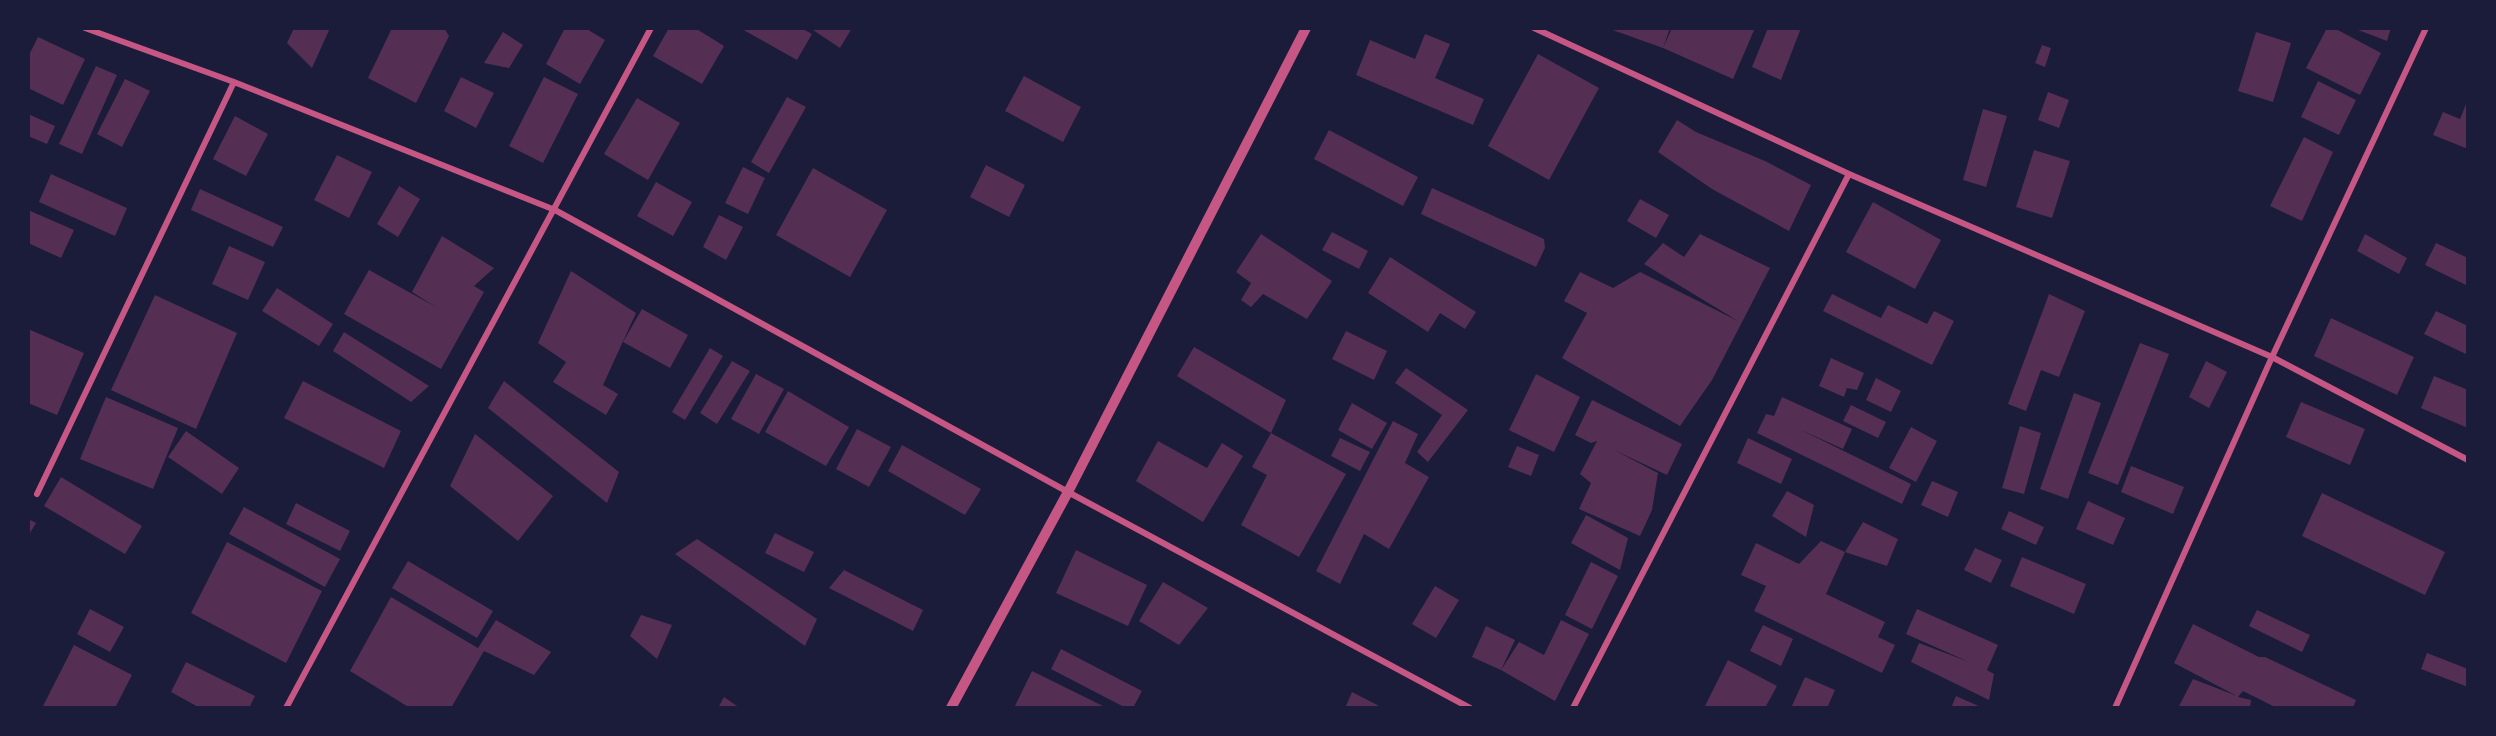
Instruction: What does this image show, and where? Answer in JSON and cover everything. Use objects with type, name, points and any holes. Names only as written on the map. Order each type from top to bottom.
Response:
[{"type":"street","points":[[85,28],[234,82],[555,210],[1068,492],[1470,708]]},
{"type":"street","points":[[286,708],[651,28]]},
{"type":"street","points":[[951,708],[1068,492],[1305,28]]},
{"type":"street","points":[[1534,28],[1850,174],[2272,357],[2468,460]]},
{"type":"street","points":[[2115,708],[2272,357],[2426,28]]},
{"type":"street","points":[[37,494],[234,82]]},
{"type":"street","points":[[1573,708],[1850,174]]},
{"type":"building","points":[[294,28],[330,28],[312,68],[287,43]]},
{"type":"building","points":[[392,28],[444,28],[449,36],[416,103],[368,78]]},
{"type":"building","points":[[565,28],[585,28],[605,40],[580,84],[546,64]]},
{"type":"building","points":[[669,28],[695,28],[724,46],[702,84],[653,56]]},
{"type":"building","points":[[740,28],[801,28],[812,34],[797,60]]},
{"type":"building","points":[[810,28],[852,28],[840,48]]},
{"type":"building","points":[[1607,28],[1670,28],[1663,48]]},
{"type":"building","points":[[1672,28],[1755,28],[1733,79],[1663,48]]},
{"type":"building","points":[[1768,28],[1801,28],[1781,80],[1752,67]]},
{"type":"building","points":[[2327,28],[2334,28],[2381,53],[2360,95],[2306,68]]},
{"type":"building","points":[[2353,28],[2391,28],[2387,41]]},
{"type":"building","points":[[503,32],[523,45],[509,68],[484,63]]},
{"type":"building","points":[[2256,32],[2291,43],[2273,102],[2238,91]]},
{"type":"building","points":[[1425,34],[1450,44],[1435,78],[1484,99],[1473,125],[1356,75],[1370,40],[1415,59]]},
{"type":"building","points":[[38,37],[85,59],[63,105],[28,88],[28,57]]},
{"type":"building","points":[[2042,45],[2051,48],[2045,67],[2035,63]]},
{"type":"building","points":[[1538,54],[1599,88],[1549,180],[1488,146]]},
{"type":"building","points":[[96,66],[117,75],[82,154],[59,144]]},
{"type":"building","points":[[1024,76],[1081,107],[1063,142],[1005,111]]},
{"type":"building","points":[[461,77],[494,93],[476,128],[444,111]]},
{"type":"building","points":[[544,77],[578,94],[543,163],[509,146]]},
{"type":"building","points":[[125,79],[150,91],[122,147],[97,134]]},
{"type":"building","points":[[2318,81],[2356,100],[2339,135],[2301,117]]},
{"type":"building","points":[[2048,92],[2069,100],[2059,128],[2038,120]]},
{"type":"building","points":[[787,97],[806,107],[769,173],[751,162]]},
{"type":"building","points":[[637,98],[680,123],[648,180],[604,154]]},
{"type":"building","points":[[2468,99],[2468,149],[2433,135],[2443,112],[2460,119]]},
{"type":"building","points":[[1983,109],[2007,116],[1986,187],[1963,180]]},
{"type":"building","points":[[28,114],[55,126],[47,144],[28,136]]},
{"type":"building","points":[[235,116],[268,134],[246,176],[213,159]]},
{"type":"building","points":[[1677,120],[1696,132],[1765,161],[1811,185],[1789,231],[1712,189],[1658,152]]},
{"type":"building","points":[[1329,130],[1418,177],[1403,206],[1314,159]]},
{"type":"building","points":[[2304,137],[2333,152],[2302,221],[2270,206]]},
{"type":"building","points":[[2034,150],[2070,161],[2052,218],[2016,207]]},
{"type":"building","points":[[337,155],[372,172],[349,218],[314,200]]},
{"type":"building","points":[[986,165],[1025,185],[1009,217],[970,197]]},
{"type":"building","points":[[743,167],[765,178],[748,214],[725,203]]},
{"type":"building","points":[[813,168],[887,210],[850,277],[776,235]]},
{"type":"building","points":[[51,174],[127,208],[115,236],[39,202]]},
{"type":"building","points":[[656,182],[692,202],[673,236],[637,216]]},
{"type":"building","points":[[399,186],[420,199],[398,237],[377,224]]},
{"type":"building","points":[[1432,188],[1544,239],[1545,248],[1536,267],[1421,214]]},
{"type":"building","points":[[200,189],[283,227],[273,247],[191,210]]},
{"type":"building","points":[[1640,199],[1669,215],[1656,238],[1627,221]]},
{"type":"building","points":[[1873,202],[1941,240],[1915,289],[1846,252]]},
{"type":"building","points":[[28,210],[74,230],[61,258],[28,243]]},
{"type":"building","points":[[719,215],[743,227],[726,260],[703,247]]},
{"type":"building","points":[[1332,232],[1368,251],[1359,269],[1322,250]]},
{"type":"building","points":[[1261,234],[1332,281],[1307,319],[1263,294],[1251,307],[1241,300],[1251,283],[1236,272]]},
{"type":"building","points":[[1700,234],[1770,268],[1712,380],[1680,426],[1562,358],[1587,313],[1564,301],[1580,272],[1613,288],[1640,272],[1738,321],[1644,264],[1663,243],[1684,257]]},
{"type":"building","points":[[2365,234],[2407,258],[2399,274],[2357,251]]},
{"type":"building","points":[[442,236],[494,268],[474,286],[484,292],[441,369],[344,314],[369,270],[436,307],[412,292]]},
{"type":"building","points":[[2436,243],[2468,258],[2468,286],[2425,265]]},
{"type":"building","points":[[229,246],[265,262],[248,300],[212,284]]},
{"type":"building","points":[[1390,257],[1476,312],[1465,329],[1440,313],[1428,332],[1368,293]]},
{"type":"building","points":[[571,271],[636,313],[603,385],[618,394],[606,415],[553,382],[566,362],[538,343]]},
{"type":"building","points":[[277,288],[333,324],[319,346],[262,311]]},
{"type":"building","points":[[1832,294],[1881,318],[1888,305],[1927,324],[1934,311],[1954,321],[1932,365],[1823,311]]},
{"type":"building","points":[[2049,294],[2085,311],[2059,377],[2041,370],[2026,411],[2008,404]]},
{"type":"building","points":[[155,295],[237,333],[196,429],[111,390]]},
{"type":"building","points":[[642,309],[688,335],[670,368],[623,342]]},
{"type":"building","points":[[2436,311],[2468,326],[2468,355],[2424,334]]},
{"type":"building","points":[[2331,318],[2414,357],[2397,395],[2314,356]]},
{"type":"building","points":[[28,329],[84,353],[57,415],[28,403]]},
{"type":"building","points":[[1346,331],[1387,351],[1374,380],[1332,359]]},
{"type":"building","points":[[344,332],[429,386],[411,402],[333,351]]},
{"type":"building","points":[[2140,343],[2169,354],[2118,485],[2088,473]]},
{"type":"building","points":[[1194,347],[1286,400],[1271,433],[1177,376]]},
{"type":"building","points":[[710,348],[723,356],[685,420],[672,412]]},
{"type":"building","points":[[1831,358],[1864,373],[1857,390],[1847,388],[1844,397],[1819,386]]},
{"type":"building","points":[[732,361],[750,371],[717,424],[700,413]]},
{"type":"building","points":[[2206,361],[2227,372],[2209,408],[2189,397]]},
{"type":"building","points":[[1406,368],[1468,410],[1428,462],[1417,452],[1442,415],[1395,383]]},
{"type":"building","points":[[756,374],[784,389],[759,434],[731,419]]},
{"type":"building","points":[[1536,374],[1580,397],[1554,452],[1509,430]]},
{"type":"building","points":[[2434,376],[2468,390],[2468,428],[2421,408]]},
{"type":"building","points":[[1876,378],[1901,391],[1891,412],[1866,400]]},
{"type":"building","points":[[303,381],[401,431],[384,468],[284,418]]},
{"type":"building","points":[[504,381],[619,472],[607,503],[488,408]]},
{"type":"building","points":[[788,391],[849,427],[826,466],[765,432]]},
{"type":"building","points":[[2074,393],[2101,403],[2068,499],[2040,489]]},
{"type":"building","points":[[106,397],[178,428],[153,489],[80,459]]},
{"type":"building","points":[[1782,397],[1852,429],[1843,449],[1799,429],[1911,484],[1902,504],[1757,433],[1766,414],[1774,416]]},
{"type":"building","points":[[1592,400],[1682,444],[1667,475],[1614,450],[1658,473],[1652,510],[1640,536],[1579,509],[1591,483],[1580,474],[1597,441],[1591,443],[1575,435]]},
{"type":"building","points":[[2301,402],[2365,429],[2350,465],[2286,437]]},
{"type":"building","points":[[1352,403],[1387,423],[1372,449],[1338,430]]},
{"type":"building","points":[[1851,405],[1886,422],[1878,438],[1843,421]]},
{"type":"building","points":[[1393,421],[1418,434],[1405,463],[1429,477],[1389,549],[1364,534],[1340,584],[1316,571]]},
{"type":"building","points":[[2020,426],[2041,433],[2024,494],[2002,488]]},
{"type":"building","points":[[1911,427],[1937,441],[1916,482],[1889,468]]},
{"type":"building","points":[[857,429],[891,447],[869,487],[836,469]]},
{"type":"building","points":[[186,431],[239,468],[222,494],[168,457]]},
{"type":"building","points":[[1271,433],[1346,474],[1299,557],[1241,525],[1267,475],[1252,467]]},
{"type":"building","points":[[475,434],[553,496],[518,541],[450,486]]},
{"type":"building","points":[[1340,438],[1370,452],[1360,471],[1331,456]]},
{"type":"building","points":[[1748,438],[1792,459],[1781,484],[1737,463]]},
{"type":"building","points":[[1158,441],[1207,468],[1222,443],[1243,456],[1203,522],[1136,481]]},
{"type":"building","points":[[902,445],[981,489],[965,515],[888,471]]},
{"type":"building","points":[[1517,446],[1539,455],[1531,476],[1508,467]]},
{"type":"building","points":[[2131,466],[2184,487],[2173,514],[2121,492]]},
{"type":"building","points":[[61,477],[142,526],[125,554],[44,506]]},
{"type":"building","points":[[1932,481],[1958,492],[1948,517],[1921,505]]},
{"type":"building","points":[[1787,491],[1814,505],[1806,537],[1772,516]]},
{"type":"building","points":[[2322,493],[2445,552],[2425,595],[2302,536]]},
{"type":"building","points":[[2088,501],[2125,518],[2113,545],[2076,529]]},
{"type":"building","points":[[296,503],[350,531],[340,551],[286,524]]},
{"type":"building","points":[[244,507],[340,559],[325,587],[229,534]]},
{"type":"building","points":[[2009,511],[2044,527],[2036,545],[2001,529]]},
{"type":"building","points":[[1586,515],[1628,538],[1620,570],[1571,543]]},
{"type":"building","points":[[28,519],[36,523],[28,536]]},
{"type":"building","points":[[1863,522],[1898,539],[1887,566],[1845,552]]},
{"type":"building","points":[[775,533],[814,552],[804,572],[765,553]]},
{"type":"building","points":[[697,539],[817,619],[805,646],[675,554]]},
{"type":"building","points":[[1821,541],[1845,552],[1826,594],[1885,622],[1878,637],[1895,645],[1882,673],[1754,611],[1766,586],[1741,575],[1756,543],[1799,564]]},
{"type":"building","points":[[227,542],[322,591],[286,663],[191,613]]},
{"type":"building","points":[[1975,548],[2002,560],[1991,583],[1964,570]]},
{"type":"building","points":[[1076,550],[1147,585],[1128,626],[1056,593]]},
{"type":"building","points":[[2022,557],[2086,584],[2074,614],[2010,586]]},
{"type":"building","points":[[408,561],[493,611],[477,638],[392,588]]},
{"type":"building","points":[[1591,562],[1618,576],[1592,629],[1565,615]]},
{"type":"building","points":[[844,570],[923,610],[913,631],[829,588]]},
{"type":"building","points":[[1163,582],[1208,608],[1179,645],[1139,621]]},
{"type":"building","points":[[1435,586],[1459,600],[1436,638],[1412,624]]},
{"type":"building","points":[[391,597],[478,648],[496,620],[551,652],[534,675],[484,651],[451,708],[410,708],[350,671]]},
{"type":"building","points":[[90,609],[124,627],[110,652],[77,634]]},
{"type":"building","points":[[1917,609],[1998,645],[1987,670],[1994,674],[1989,700],[1911,662],[1919,643],[1969,662],[1906,634]]},
{"type":"building","points":[[2257,610],[2310,635],[2302,652],[2249,626]]},
{"type":"building","points":[[641,615],[672,625],[657,659],[630,636]]},
{"type":"building","points":[[1561,620],[1589,634],[1555,701],[1501,670],[1519,642],[1544,655]]},
{"type":"building","points":[[2193,624],[2259,657],[2265,657],[2356,700],[2353,708],[2277,708],[2243,691],[2238,697],[2251,700],[2250,708],[2178,708],[2193,679],[2237,696],[2174,663]]},
{"type":"building","points":[[1763,625],[1793,639],[1781,666],[1750,651]]},
{"type":"building","points":[[1486,626],[1515,640],[1501,670],[1472,657]]},
{"type":"building","points":[[74,645],[132,675],[115,708],[42,708]]},
{"type":"building","points":[[1061,649],[1142,691],[1133,708],[1126,708],[1051,669]]},
{"type":"building","points":[[2427,653],[2468,669],[2468,687],[2421,669]]},
{"type":"building","points":[[1728,660],[1777,686],[1765,708],[1704,708]]},
{"type":"building","points":[[186,662],[255,696],[249,708],[200,708],[171,692]]},
{"type":"building","points":[[1032,671],[1107,708],[1014,708]]},
{"type":"building","points":[[1805,677],[1835,690],[1827,708],[1791,708]]},
{"type":"building","points":[[1352,692],[1383,708],[1345,708]]},
{"type":"building","points":[[1956,696],[1983,708],[1951,708]]},
{"type":"building","points":[[724,697],[740,708],[718,708]]}]
